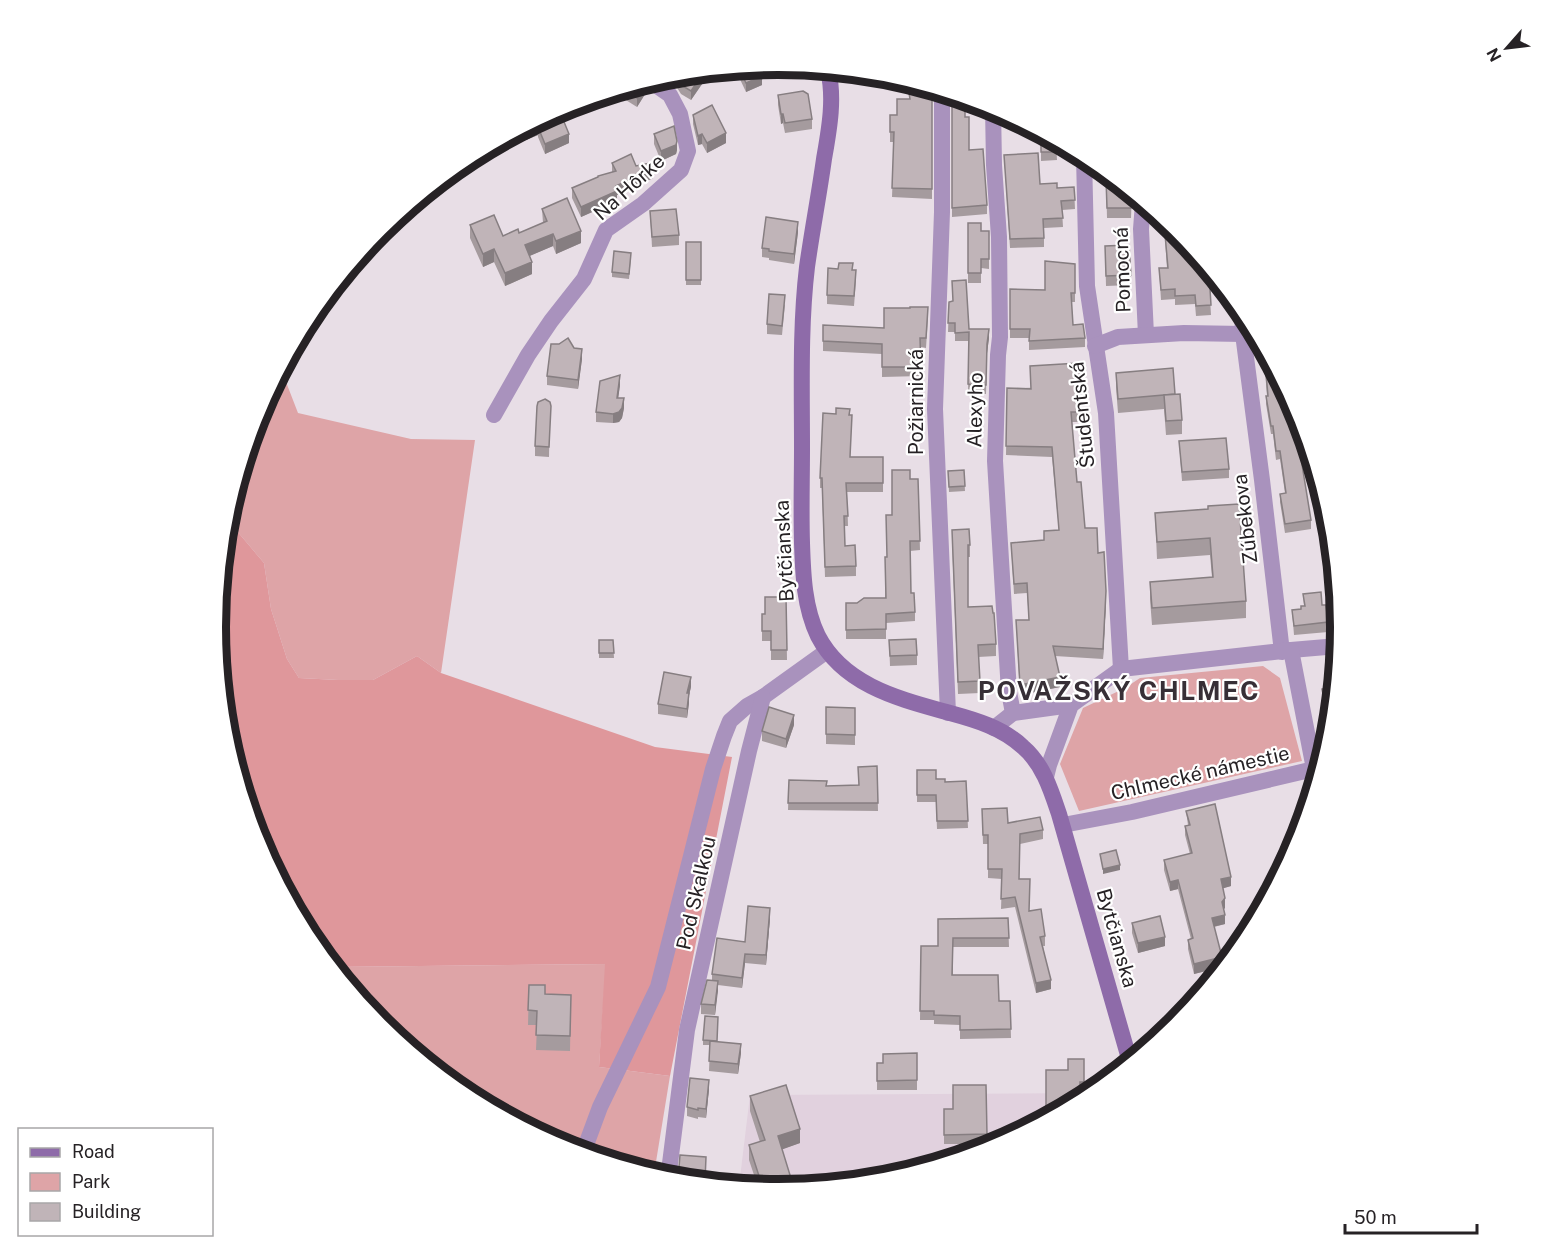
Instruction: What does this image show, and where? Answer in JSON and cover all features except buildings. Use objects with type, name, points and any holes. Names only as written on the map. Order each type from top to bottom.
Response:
[{"type":"main road","name":"Bytčianska","points":[[830,78],[830,125],[807,267],[804,307],[802,361],[803,578],[809,611],[827,651],[843,668],[870,687],[888,695],[972,719],[994,728],[1010,736],[1035,760],[1046,777],[1063,825],[1128,1053]]},
{"type":"street","name":"Na Hôrke","points":[[494,415],[528,355],[584,279],[606,230],[643,204],[681,170],[688,151],[680,114],[670,95],[661,88]]},
{"type":"street","name":"Požiarnická","points":[[942,100],[942,212],[935,409],[948,713]]},
{"type":"street","name":"Alexyho","points":[[993,119],[999,237],[1000,337],[995,461],[1010,692],[1014,713]]},
{"type":"street","name":"Študentská","points":[[1084,168],[1087,286],[1106,413],[1121,669]]},
{"type":"street","name":"Pomocná","points":[[1142,213],[1146,335]]},
{"type":"street","name":"Zúbekova","points":[[1243,331],[1287,651]]},
{"type":"street","points":[[1095,346],[1118,337],[1184,333],[1243,334]]},
{"type":"street","points":[[994,728],[1014,713],[1071,705],[1121,669],[1329,647]]},
{"type":"street","points":[[586,1145],[600,1107],[658,987],[711,781],[730,721],[747,706],[827,651]]},
{"type":"street","name":"Chlmecké námestie","points":[[1287,651],[1314,757]]},
{"type":"street","name":"Pod Skalkou","points":[[669,1168],[687,1030],[748,752],[763,697]]},
{"type":"street","points":[[1046,777],[1071,705]]},
{"type":"street","name":"Chlmecké námestie","points":[[1063,825],[1132,812],[1311,770]]},
{"type":"shaded area","points":[[234,528],[264,563],[271,609],[287,659],[299,678],[373,680],[417,656],[441,673],[655,747],[732,757],[670,1076],[599,1067],[605,964],[343,967],[299,903],[282,871],[244,770],[230,699],[227,663],[227,591]]},
{"type":"shaded area","points":[[1072,1093],[1022,1122],[955,1150],[885,1168],[850,1174],[778,1179],[740,1178],[750,1095]]},
{"type":"green space","points":[[285,378],[298,413],[411,439],[475,440],[441,673],[417,656],[373,680],[299,678],[287,659],[271,609],[264,563],[234,528],[244,484],[255,450]]},
{"type":"green space","points":[[1263,666],[1280,678],[1302,761],[1079,811],[1060,764],[1083,708],[1125,688],[1140,678]]},
{"type":"green space","points":[[606,964],[599,1067],[670,1076],[656,1165],[600,1150],[566,1137],[501,1105],[441,1065],[414,1042],[362,991],[343,967]]},
{"type":"district","name":"POVAŽSKÝ CHLMEC","points":[[1119,691]]}]
